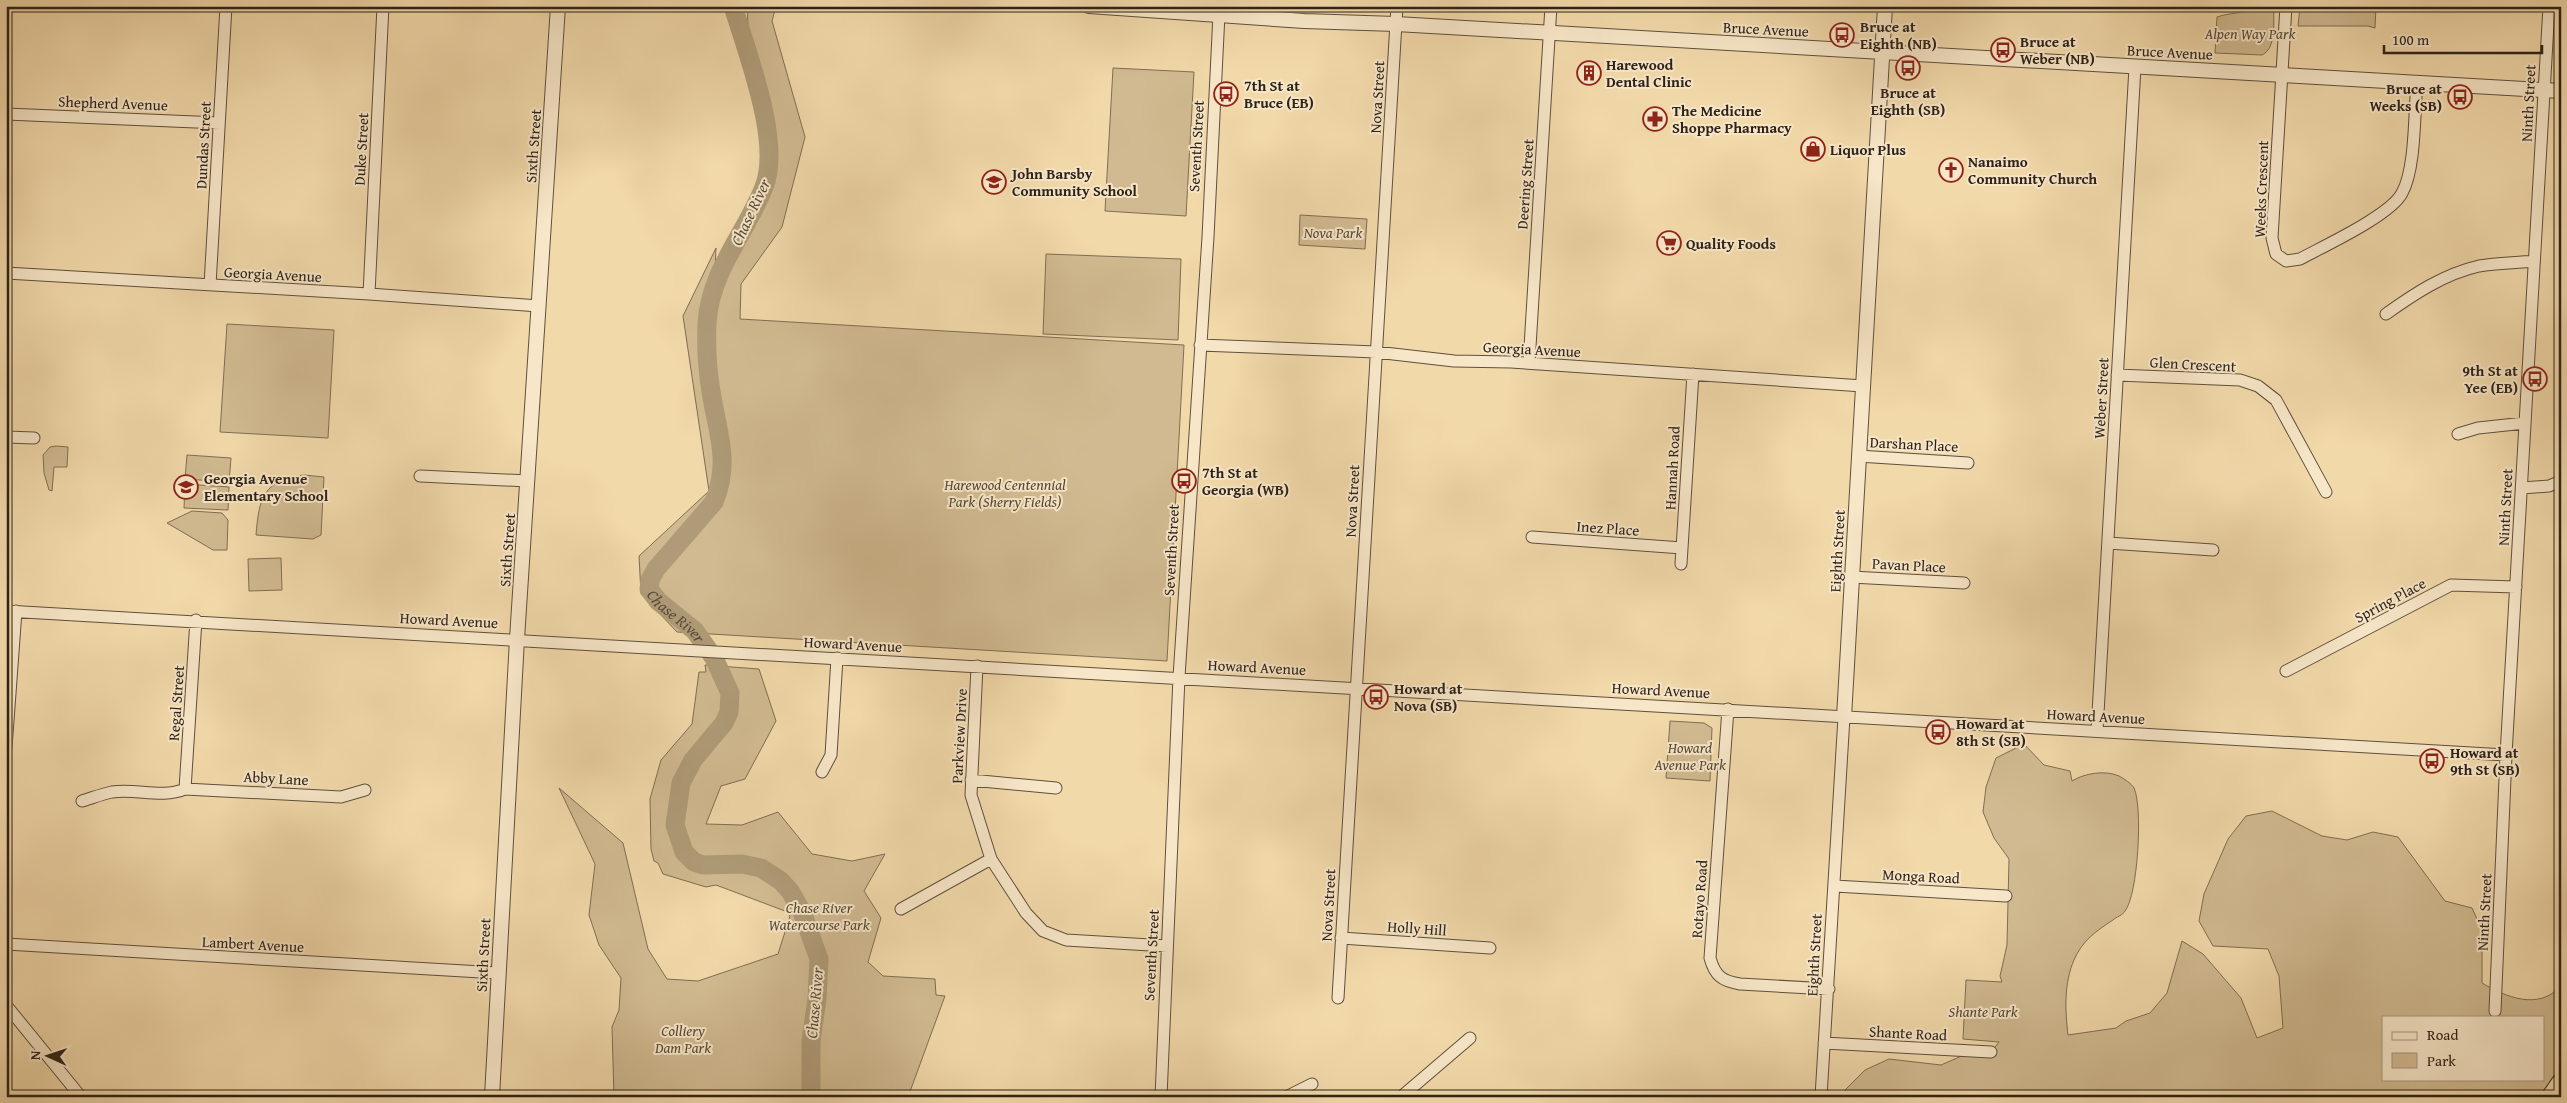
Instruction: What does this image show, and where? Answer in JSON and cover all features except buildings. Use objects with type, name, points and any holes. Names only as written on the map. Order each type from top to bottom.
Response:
[{"type":"highway","points":[[2552,1097],[2561,1084]]},
{"type":"street","name":"Dundas Street","points":[[210,285],[226,6]]},
{"type":"street","name":"Duke Street","points":[[369,294],[383,6]]},
{"type":"street","name":"Sixth Street","points":[[492,1097],[517,639],[558,6]]},
{"type":"street","name":"Bruce Avenue","points":[[1089,6],[1219,10],[1304,21],[1396,24],[2561,91]]},
{"type":"street","name":"Nova Street","points":[[1338,998],[1397,6]]},
{"type":"street","name":"Deering Street","points":[[1529,363],[1551,6]]},
{"type":"street","name":"Eighth Street","points":[[1821,1097],[1829,989],[1885,6]]},
{"type":"street","name":"Weeks Crescent","points":[[2286,6],[2272,238],[2276,254],[2286,261],[2300,259],[2374,217],[2391,207],[2402,194],[2409,175],[2416,83]]},
{"type":"street","name":"Ninth Street","points":[[2495,1010],[2506,755],[2549,6]]},
{"type":"street","name":"Seventh Street","points":[[1161,1097],[1180,677],[1208,237],[1219,10]]},
{"type":"street","name":"Weber Street","points":[[2097,731],[2135,67]]},
{"type":"street","name":"Shepherd Avenue","points":[[6,114],[219,123]]},
{"type":"street","points":[[2386,314],[2414,294],[2446,277],[2480,266],[2534,261]]},
{"type":"street","name":"Georgia Avenue","points":[[6,274],[369,294],[539,306]]},
{"type":"street","name":"Georgia Avenue","points":[[1200,345],[1376,352],[1454,360],[1529,363],[1863,386]]},
{"type":"street","name":"Hannah Road","points":[[1681,564],[1693,374]]},
{"type":"street","name":"Glen Crescent","points":[[2117,375],[2240,380],[2258,386],[2276,400],[2326,492]]},
{"type":"street","points":[[2458,434],[2478,428],[2525,423]]},
{"type":"street","points":[[6,436],[34,438]]},
{"type":"street","name":"Darshan Place","points":[[1858,456],[1968,463]]},
{"type":"street","points":[[420,476],[528,480]]},
{"type":"street","points":[[2522,488],[2544,487],[2561,481]]},
{"type":"street","name":"Inez Place","points":[[1532,537],[1682,548]]},
{"type":"street","points":[[2108,543],[2213,550]]},
{"type":"street","name":"Pavan Place","points":[[1851,577],[1964,583]]},
{"type":"street","name":"Spring Place","points":[[2286,671],[2451,584],[2516,587]]},
{"type":"street","points":[[6,748],[11,611]]},
{"type":"street","name":"Howard Avenue","points":[[11,611],[196,620],[2506,755]]},
{"type":"street","name":"Regal Street","points":[[185,788],[196,620]]},
{"type":"street","points":[[822,772],[831,755],[837,658]]},
{"type":"street","name":"Parkview Drive","points":[[977,666],[971,795],[991,859],[1026,913],[1043,931],[1066,940],[1168,946]]},
{"type":"street","name":"Rotayo Road","points":[[1728,709],[1710,958],[1714,970],[1726,982],[1829,989]]},
{"type":"street","points":[[971,780],[1056,788]]},
{"type":"street","name":"Abby Lane","points":[[82,801],[113,792],[174,794],[185,788],[341,797],[365,790]]},
{"type":"street","points":[[901,909],[991,859]]},
{"type":"street","name":"Monga Road","points":[[1835,886],[2006,896]]},
{"type":"street","name":"Holly Hill","points":[[1341,938],[1490,948]]},
{"type":"street","name":"Lambert Avenue","points":[[6,944],[498,973]]},
{"type":"street","points":[[6,1005],[81,1097]]},
{"type":"street","points":[[1401,1097],[1470,1038]]},
{"type":"street","name":"Shante Road","points":[[1824,1043],[1991,1052]]},
{"type":"street","points":[[1286,1097],[1312,1084]]},
{"type":"green space","name":"Harewood Centennial Park (Sherry Fields)","points":[[747,6],[776,6],[772,21],[805,137],[782,227],[741,284],[740,319],[1184,345],[1167,661],[677,632],[641,594],[639,556],[709,491],[683,316],[716,248],[715,270],[762,187],[773,132],[768,101],[750,62]]},
{"type":"green space","name":"Alpen Way Park","points":[[2258,6],[2274,6],[2272,41],[2267,52],[2262,55],[2215,53],[2217,17],[2254,9]]},
{"type":"green space","points":[[2300,6],[2376,6],[2375,28],[2368,26],[2298,26]]},
{"type":"green space","points":[[1113,68],[1194,72],[1186,216],[1105,211]]},
{"type":"green space","name":"Nova Park","points":[[1300,215],[1367,219],[1365,249],[1299,245]]},
{"type":"green space","points":[[1046,254],[1181,259],[1178,340],[1043,334]]},
{"type":"green space","points":[[227,324],[334,330],[328,438],[220,432]]},
{"type":"green space","points":[[50,447],[68,447],[67,467],[54,467],[52,491],[49,490],[44,473],[43,455]]},
{"type":"green space","points":[[187,455],[231,458],[229,482],[185,479]]},
{"type":"green space","points":[[304,475],[324,477],[321,535],[313,539],[256,535],[259,511],[266,493],[280,481]]},
{"type":"green space","points":[[185,484],[229,487],[228,510],[184,508]]},
{"type":"green space","points":[[192,511],[222,513],[228,520],[227,550],[213,550],[167,523]]},
{"type":"green space","points":[[281,558],[282,590],[249,591],[248,559]]},
{"type":"green space","points":[[705,665],[759,669],[776,721],[745,779],[721,786],[706,824],[742,825],[778,812],[812,854],[852,861],[885,854],[864,891],[881,918],[868,962],[883,976],[935,979],[936,995],[945,996],[908,1097],[614,1097],[612,1027],[619,1010],[621,978],[599,945],[589,915],[595,864],[559,788],[623,843],[648,949],[667,979],[698,981],[778,954],[790,916],[785,911],[716,885],[706,887],[663,874],[658,863],[654,861],[651,849],[650,799],[661,760],[692,724],[699,672],[706,672]]},
{"type":"green space","name":"Howard Avenue Park","points":[[1670,721],[1704,723],[1712,728],[1710,781],[1666,778]]},
{"type":"green space","name":"Shante Park","points":[[2024,744],[2044,765],[2070,771],[2072,781],[2095,773],[2108,773],[2121,777],[2134,788],[2137,798],[2139,831],[2133,888],[2123,914],[2090,937],[2077,953],[2068,978],[2066,1016],[2068,1035],[2116,1028],[2126,1021],[2150,1013],[2167,993],[2182,941],[2203,954],[2241,998],[2257,1038],[2283,1028],[2279,976],[2268,949],[2213,946],[2199,921],[2204,894],[2228,839],[2246,816],[2272,811],[2322,836],[2347,840],[2373,832],[2398,837],[2445,901],[2472,908],[2482,930],[2482,983],[2511,997],[2532,1000],[2552,994],[2561,986],[2561,1097],[1843,1097],[1845,1090],[1865,1070],[1889,1059],[1941,1065],[1966,1054],[1991,1052],[1999,1042],[1963,1039],[1966,980],[2002,982],[2000,976],[2007,945],[2009,859],[1994,838],[1983,812],[1986,787],[1996,758]]},
{"type":"waterway","name":"Chase River","points":[[733,6],[754,72],[766,122],[769,146],[768,168],[764,187],[757,204],[730,253],[715,286],[707,323],[707,357],[721,446],[722,473],[719,487],[714,502],[656,569],[650,580],[649,589],[658,601],[695,631],[714,658],[730,693],[729,712],[724,723],[693,760],[681,783],[675,825],[684,852],[694,862],[703,865],[742,864],[761,868],[781,881],[790,891],[802,912],[819,959],[817,999],[811,1041],[811,1097]]},
{"type":"place","name":"Bruce at Eighth (NB)","points":[[1842,35]]},
{"type":"place","name":"Bruce at Weber (NB)","points":[[2003,50]]},
{"type":"place","name":"Bruce at Eighth (SB)","points":[[1908,68]]},
{"type":"place","name":"Harewood Dental Clinic","points":[[1589,73]]},
{"type":"place","name":"7th St at Bruce (EB)","points":[[1226,94]]},
{"type":"place","name":"Bruce at Weeks (SB)","points":[[2460,97]]},
{"type":"place","name":"The Medicine Shoppe Pharmacy","points":[[1655,119]]},
{"type":"place","name":"Liquor Plus","points":[[1813,149]]},
{"type":"place","name":"Nanaimo Community Church","points":[[1951,170]]},
{"type":"place","name":"John Barsby Community School","points":[[994,182]]},
{"type":"place","name":"Quality Foods","points":[[1669,243]]},
{"type":"place","name":"9th St at Yee (EB)","points":[[2535,379]]},
{"type":"place","name":"7th St at Georgia (WB)","points":[[1184,481]]},
{"type":"place","name":"Georgia Avenue Elementary School","points":[[186,487]]},
{"type":"place","name":"Howard at Nova (SB)","points":[[1376,697]]},
{"type":"place","name":"Howard at 8th St (SB)","points":[[1938,732]]},
{"type":"place","name":"Howard at 9th St (SB)","points":[[2432,761]]},
{"type":"park label","name":"Chase River Watercourse Park","points":[[819,916]]},
{"type":"park label","name":"Colliery Dam Park","points":[[683,1038]]}]
